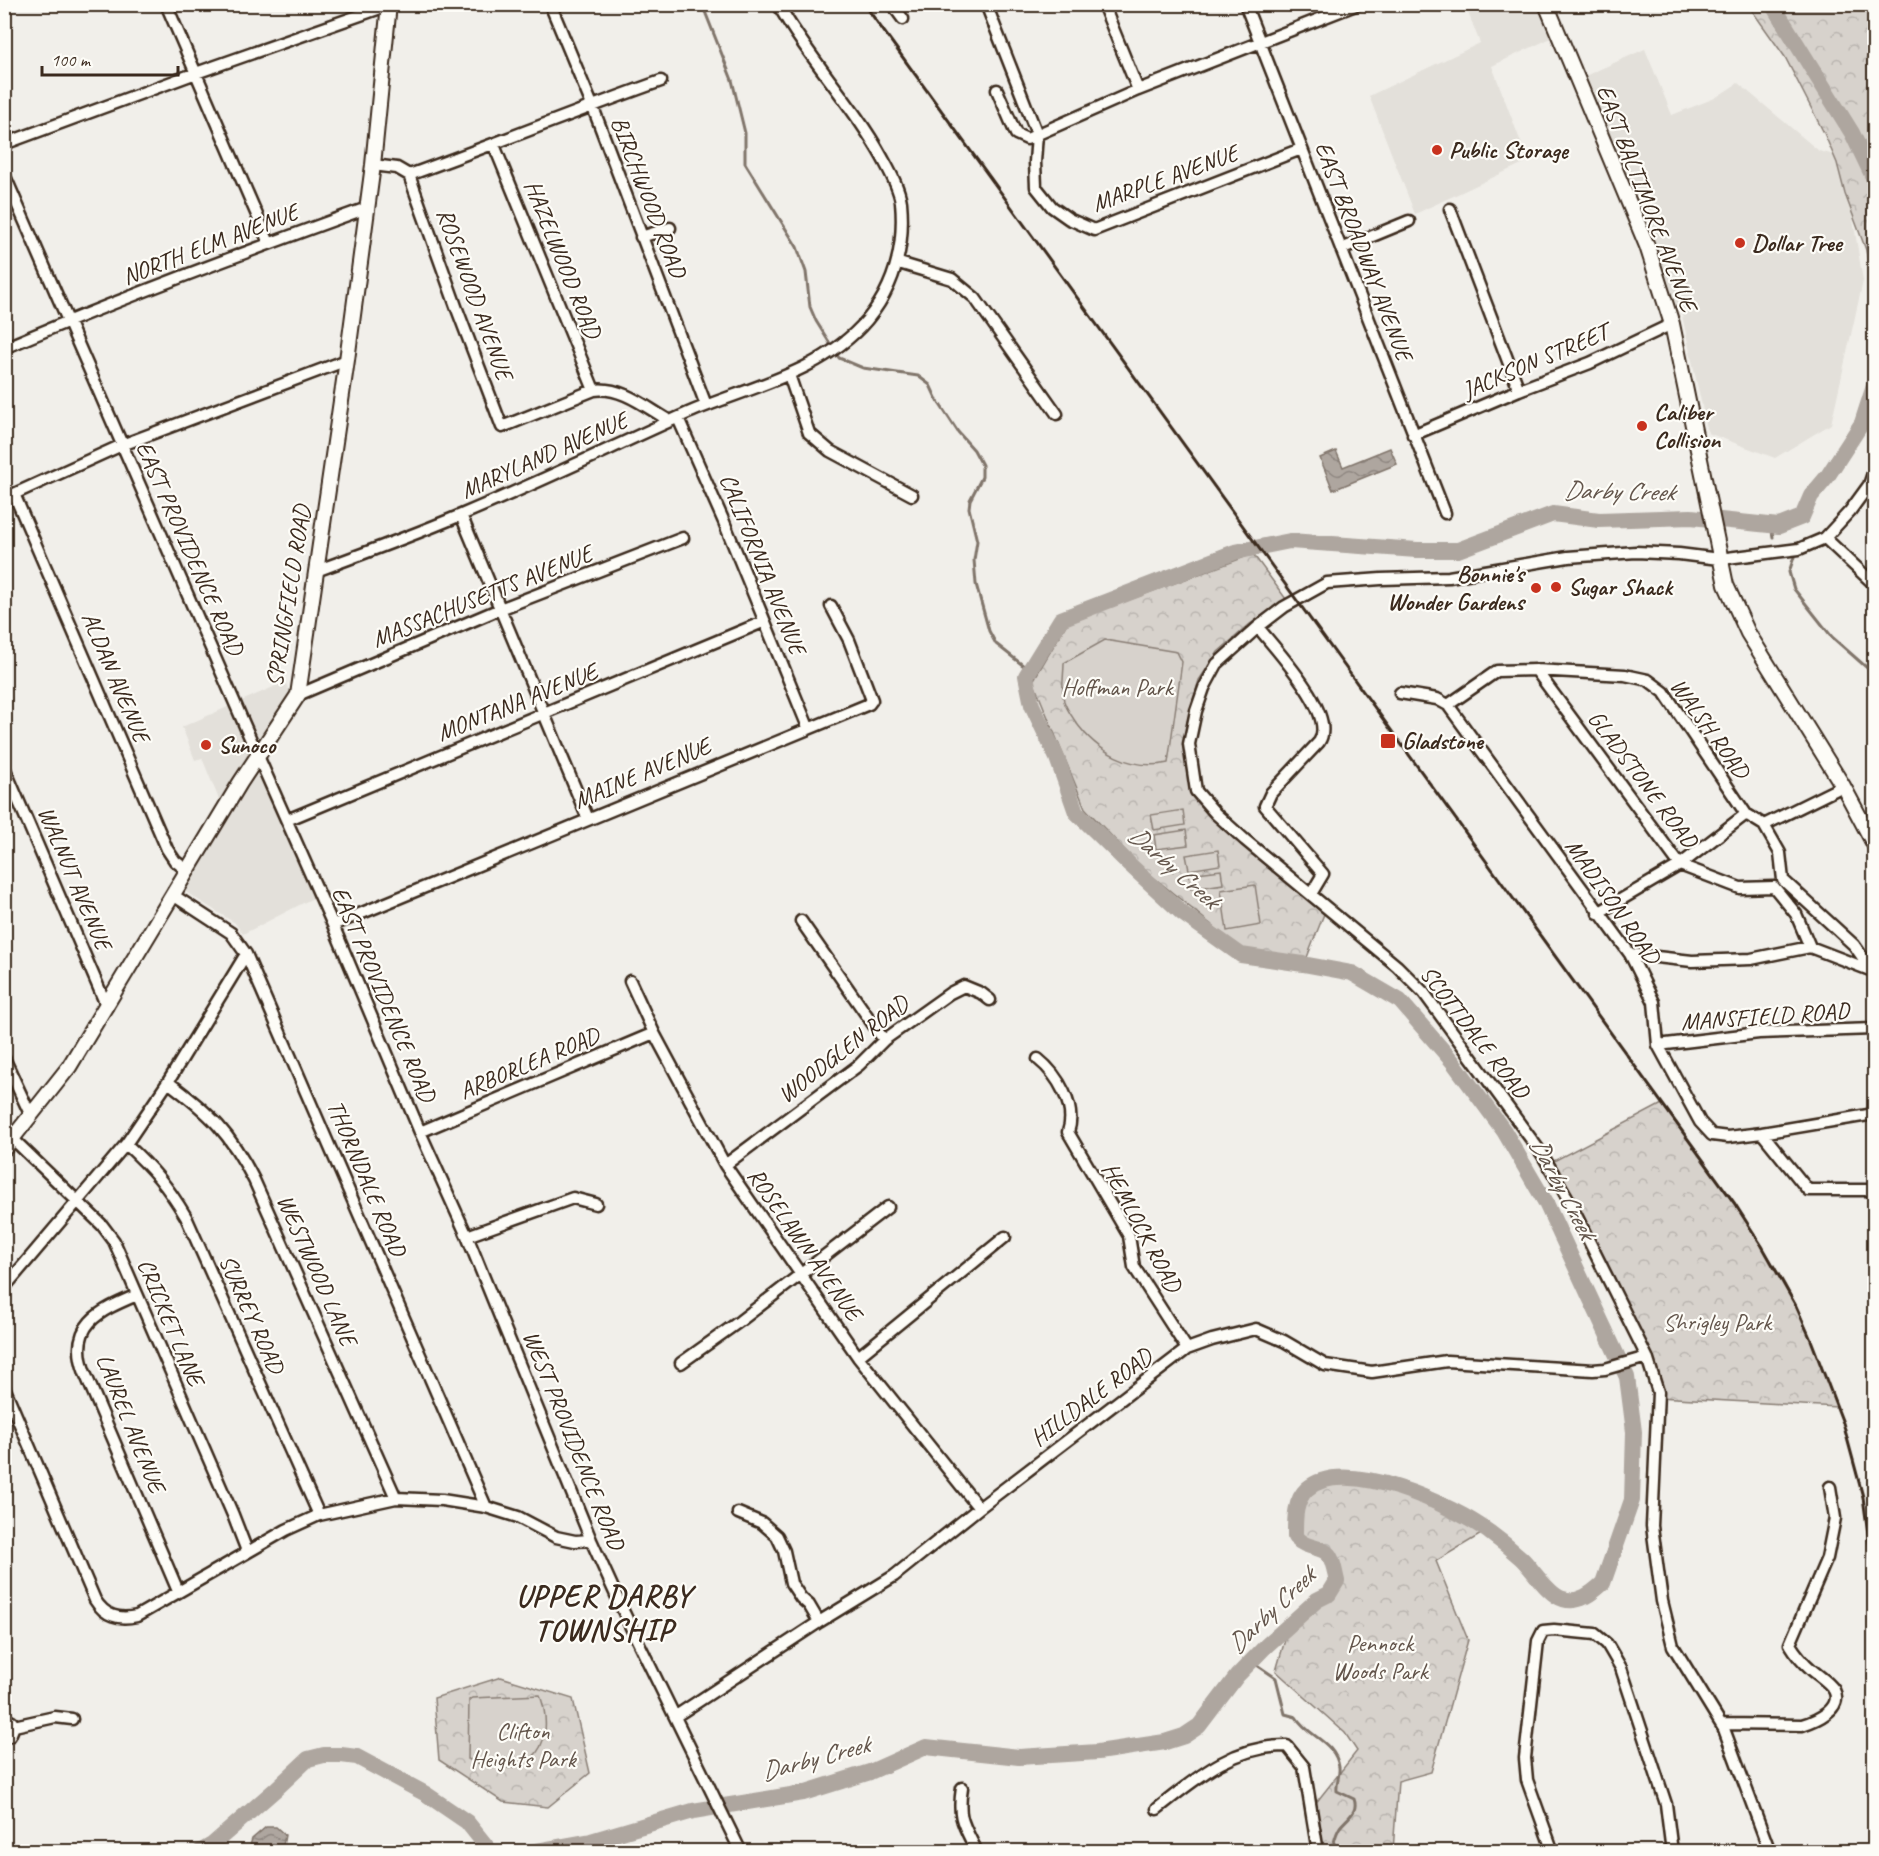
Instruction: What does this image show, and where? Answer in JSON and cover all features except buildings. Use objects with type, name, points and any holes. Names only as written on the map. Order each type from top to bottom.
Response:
[{"type":"main road","name":"EAST BALTIMORE AVENUE","points":[[1546,4],[1647,246],[1672,324],[1726,585],[1748,633],[1843,786],[1875,844]]},
{"type":"main road","name":"SPRINGFIELD ROAD","points":[[9,1144],[65,1073],[258,756],[298,695],[373,165],[389,5]]},
{"type":"street","points":[[166,4],[269,243]]},
{"type":"street","name":"BIRCHWOOD ROAD","points":[[550,4],[592,105],[706,405]]},
{"type":"street","name":"MARYLAND AVENUE","points":[[316,571],[461,515],[706,405],[789,375],[839,346],[867,320],[885,292],[898,263],[902,235],[900,199],[889,169],[871,137],[790,25],[778,4]]},
{"type":"street","points":[[892,4],[903,19]]},
{"type":"street","points":[[986,4],[1037,135]]},
{"type":"street","points":[[1103,4],[1138,90]]},
{"type":"street","name":"EAST BROADWAY AVENUE","points":[[1245,4],[1444,513]]},
{"type":"street","points":[[4,144],[389,5]]},
{"type":"street","points":[[997,90],[1016,134],[1027,139],[1138,90],[1354,5]]},
{"type":"street","points":[[373,165],[397,168],[409,175],[661,81]]},
{"type":"street","name":"MARPLE AVENUE","points":[[1037,135],[1036,187],[1052,207],[1069,219],[1095,230],[1301,149]]},
{"type":"street","name":"HAZELWOOD ROAD","points":[[494,145],[594,390]]},
{"type":"street","name":"EAST PROVIDENCE ROAD","points":[[4,174],[333,924],[420,1132],[467,1236]]},
{"type":"street","name":"ROSEWOOD AVENUE","points":[[409,175],[502,427],[594,390]]},
{"type":"street","name":"NORTH ELM AVENUE","points":[[4,348],[269,243],[367,208]]},
{"type":"street","points":[[1450,209],[1520,390]]},
{"type":"street","points":[[1341,249],[1409,221]]},
{"type":"street","points":[[641,237],[670,228]]},
{"type":"street","points":[[898,263],[952,279],[965,287],[1057,414]]},
{"type":"street","name":"JACKSON STREET","points":[[1413,435],[1590,363],[1672,324]]},
{"type":"street","points":[[9,495],[122,446],[347,360]]},
{"type":"street","points":[[789,375],[809,433],[830,451],[912,495]]},
{"type":"street","points":[[594,390],[604,388],[617,390],[674,420]]},
{"type":"street","name":"CALIFORNIA AVENUE","points":[[674,420],[724,522],[808,727]]},
{"type":"street","points":[[1875,470],[1869,485],[1850,511],[1825,538],[1875,584]]},
{"type":"street","name":"ALDAN AVENUE","points":[[9,495],[167,849],[175,861],[188,871]]},
{"type":"street","points":[[461,515],[588,819]]},
{"type":"street","name":"MASSACHUSETTS AVENUE","points":[[298,695],[500,609],[683,538]]},
{"type":"street","name":"SCOTTDALE ROAD","points":[[1770,1851],[1721,1724],[1673,1646],[1662,1601],[1652,1526],[1658,1392],[1578,1218],[1542,1154],[1424,993],[1397,966],[1216,814],[1196,791],[1190,744],[1196,711],[1204,688],[1217,664],[1284,607],[1327,583],[1449,577],[1568,557],[1636,552],[1679,554],[1799,549],[1825,538]]},
{"type":"street","name":"MAINE AVENUE","points":[[333,924],[808,727],[869,704],[872,700],[849,640],[831,606]]},
{"type":"street","name":"MONTANA AVENUE","points":[[287,820],[764,622]]},
{"type":"street","points":[[1258,627],[1296,672],[1322,722],[1323,737],[1271,793],[1265,806],[1323,874],[1311,894]]},
{"type":"street","name":"WALSH ROAD","points":[[1448,705],[1497,671],[1536,670],[1625,675],[1648,680],[1664,692],[1746,814],[1764,825],[1780,853],[1778,884]]},
{"type":"street","name":"GLADSTONE ROAD","points":[[1536,670],[1680,865],[1740,888],[1778,884]]},
{"type":"street","points":[[1400,693],[1437,699],[1448,705]]},
{"type":"street","name":"MADISON ROAD","points":[[1448,705],[1630,954],[1654,1002],[1658,1045],[1700,1122],[1712,1135],[1728,1137],[1762,1133]]},
{"type":"street","name":"WALNUT AVENUE","points":[[4,767],[107,1007]]},
{"type":"street","points":[[1764,825],[1843,786]]},
{"type":"street","points":[[1599,913],[1680,865],[1746,814]]},
{"type":"street","points":[[1778,884],[1796,914],[1810,947]]},
{"type":"street","points":[[1778,884],[1854,945],[1874,973]]},
{"type":"street","name":"THORNDALE ROAD","points":[[173,895],[231,933],[246,954],[486,1507]]},
{"type":"street","points":[[801,921],[884,1040]]},
{"type":"street","points":[[1630,954],[1692,961],[1751,959],[1810,947],[1874,973]]},
{"type":"street","points":[[4,1288],[126,1144],[168,1082],[246,954]]},
{"type":"street","name":"ROSELAWN AVENUE","points":[[630,981],[654,1033],[725,1165],[858,1357],[979,1508]]},
{"type":"street","name":"WOODGLEN ROAD","points":[[725,1165],[859,1065],[884,1040],[950,993],[964,986],[981,993],[990,1000]]},
{"type":"street","name":"MANSFIELD ROAD","points":[[1658,1045],[1759,1033],[1875,1029]]},
{"type":"street","name":"ARBORLEA ROAD","points":[[420,1132],[654,1033]]},
{"type":"street","points":[[4,1058],[31,1116]]},
{"type":"street","name":"HEMLOCK ROAD","points":[[1038,1059],[1046,1066],[1066,1098],[1072,1122],[1068,1132],[1129,1236],[1134,1268],[1188,1349]]},
{"type":"street","name":"WESTWOOD LANE","points":[[168,1082],[217,1122],[238,1149],[396,1498]]},
{"type":"street","points":[[1875,1114],[1762,1133],[1808,1190],[1875,1190]]},
{"type":"street","name":"CRICKET LANE","points":[[9,1144],[77,1201],[108,1232],[247,1551]]},
{"type":"street","name":"SURREY ROAD","points":[[126,1144],[154,1170],[186,1217],[319,1515]]},
{"type":"street","points":[[467,1236],[573,1198],[596,1203]]},
{"type":"street","points":[[681,1363],[740,1321],[888,1207]]},
{"type":"street","name":"WEST PROVIDENCE ROAD","points":[[467,1236],[591,1540],[625,1615],[741,1851]]},
{"type":"street","points":[[858,1357],[1005,1237]]},
{"type":"street","name":"LAUREL AVENUE","points":[[136,1295],[108,1307],[90,1320],[80,1340],[80,1356],[85,1373],[178,1591]]},
{"type":"street","name":"HILLDALE ROAD","points":[[676,1716],[819,1622],[894,1576],[979,1508],[1188,1349],[1212,1340],[1256,1329],[1284,1341],[1325,1365],[1372,1372],[1447,1361],[1593,1370],[1644,1358]]},
{"type":"street","points":[[4,1387],[99,1607],[111,1616],[128,1618],[144,1612],[247,1551],[319,1515],[396,1498],[442,1500],[486,1507],[518,1517],[556,1537],[575,1541],[591,1540]]},
{"type":"street","points":[[1721,1724],[1802,1725],[1829,1712],[1834,1704],[1836,1695],[1833,1688],[1810,1668],[1790,1644],[1827,1558],[1835,1518],[1830,1487]]},
{"type":"street","points":[[738,1512],[762,1522],[777,1536],[784,1551],[791,1583],[819,1622]]},
{"type":"street","points":[[1553,1851],[1527,1780],[1525,1758],[1539,1641],[1543,1631],[1554,1630],[1595,1634],[1607,1644],[1621,1668],[1666,1804],[1668,1850]]},
{"type":"street","points":[[14,1726],[55,1717],[72,1719]]},
{"type":"street","points":[[4,1718],[12,1722],[14,1726]]},
{"type":"street","points":[[4,1738],[10,1736],[14,1726]]},
{"type":"street","points":[[1157,1809],[1209,1768],[1229,1757],[1269,1746],[1287,1746],[1304,1767],[1318,1851]]},
{"type":"street","points":[[962,1788],[959,1806],[962,1823],[977,1851]]},
{"type":"shaded area","points":[[1465,5],[1537,5],[1551,38],[1492,66],[1528,161],[1415,214],[1369,96],[1480,43]]},
{"type":"shaded area","points":[[1645,49],[1672,115],[1715,98],[1738,83],[1819,151],[1843,157],[1863,281],[1831,424],[1775,458],[1708,433],[1681,311],[1672,304],[1585,76]]},
{"type":"shaded area","points":[[285,682],[291,694],[259,737],[259,775],[315,897],[243,934],[235,923],[184,891],[227,819],[202,758],[195,760],[182,727]]},
{"type":"green space","points":[[1748,5],[1874,5],[1874,291],[1866,250],[1845,194],[1837,163],[1824,133],[1785,57]]},
{"type":"green space","name":"Hoffman Park","points":[[1253,554],[1286,599],[1250,624],[1218,652],[1199,680],[1187,722],[1187,743],[1197,801],[1324,914],[1306,960],[1242,950],[1140,866],[1085,808],[1033,681],[1067,623]]},
{"type":"green space","points":[[1105,640],[1177,652],[1182,662],[1168,763],[1141,764],[1116,757],[1094,742],[1067,709],[1063,692],[1064,663]]},
{"type":"green space","points":[[1183,810],[1185,825],[1154,830],[1151,815]]},
{"type":"green space","points":[[1186,830],[1188,845],[1156,849],[1154,835]]},
{"type":"green space","points":[[1218,850],[1220,865],[1189,870],[1186,855]]},
{"type":"green space","points":[[1221,870],[1223,884],[1191,889],[1189,874]]},
{"type":"green space","points":[[1255,885],[1261,925],[1227,931],[1221,890]]},
{"type":"green space","name":"Shrigley Park","points":[[1662,1104],[1733,1202],[1782,1278],[1802,1317],[1837,1407],[1658,1397],[1658,1392],[1548,1164]]},
{"type":"green space","name":"Pennock Woods Park","points":[[1334,1477],[1403,1488],[1441,1504],[1488,1530],[1436,1561],[1468,1640],[1431,1772],[1398,1781],[1393,1851],[1318,1851],[1311,1809],[1357,1751],[1345,1733],[1276,1671],[1289,1626],[1317,1600],[1329,1594],[1337,1581],[1333,1563],[1328,1554],[1321,1549],[1304,1544],[1295,1537],[1296,1514],[1301,1498],[1313,1486]]},
{"type":"green space","name":"Clifton Heights Park","points":[[501,1677],[573,1699],[590,1773],[548,1807],[503,1802],[439,1760],[434,1698]]},
{"type":"green space","points":[[540,1695],[545,1715],[545,1733],[540,1747],[532,1758],[520,1765],[505,1768],[487,1766],[468,1759],[469,1700]]},
{"type":"water","points":[[1390,448],[1397,464],[1333,490],[1320,458],[1336,451],[1343,467]]},
{"type":"water","points":[[266,1827],[276,1827],[285,1835],[283,1846],[278,1851],[250,1851],[252,1839]]},
{"type":"waterway","points":[[702,4],[732,80],[745,133],[745,163],[797,247],[806,272],[810,307],[816,321],[839,358],[863,368],[918,376],[930,385],[937,400],[958,432],[974,450],[982,465],[982,477],[970,500],[969,508],[977,541],[974,560],[976,584],[989,631],[996,644],[1029,670]]},
{"type":"waterway","name":"Darby Creek","points":[[1772,4],[1852,133],[1874,179]]},
{"type":"waterway","name":"Darby Creek","points":[[530,1852],[591,1841],[693,1811],[803,1793],[870,1772],[926,1747],[1019,1757],[1098,1752],[1165,1742],[1184,1736],[1199,1726],[1237,1676],[1266,1646],[1317,1600],[1329,1594],[1337,1581],[1330,1556],[1325,1551],[1304,1544],[1295,1537],[1296,1512],[1300,1499],[1307,1489],[1324,1480],[1347,1478],[1372,1481],[1400,1488],[1452,1510],[1473,1521],[1501,1541],[1521,1558],[1557,1597],[1569,1600],[1580,1599],[1603,1583],[1632,1500],[1634,1432],[1627,1377],[1546,1203],[1504,1131],[1453,1062],[1400,1001],[1352,973],[1241,955],[1182,913],[1129,864],[1076,812],[1057,758],[1032,705],[1026,676],[1061,619],[1235,552],[1290,541],[1417,550],[1458,550],[1553,514],[1599,520],[1691,517],[1779,526],[1802,517],[1811,496],[1827,477],[1862,423],[1874,386]]},
{"type":"waterway","points":[[1771,525],[1773,537]]},
{"type":"waterway","points":[[1794,557],[1789,572],[1794,589],[1832,637],[1874,674]]},
{"type":"waterway","points":[[1251,1661],[1276,1678],[1285,1714],[1296,1717],[1307,1730],[1327,1745],[1336,1758],[1339,1767],[1337,1791],[1354,1799],[1355,1804],[1354,1811],[1337,1834],[1333,1846],[1338,1852]]},
{"type":"waterway","name":"Darby Creek","points":[[200,1852],[212,1845],[308,1759],[324,1755],[357,1757],[426,1794],[467,1822],[491,1852]]},
{"type":"railway","points":[[864,4],[1735,1204],[1762,1246],[1796,1306],[1843,1423],[1863,1497],[1874,1578]]},
{"type":"place","name":"Public Storage","points":[[1437,150]]},
{"type":"place","name":"Dollar Tree","points":[[1740,243]]},
{"type":"place","name":"Caliber Collision","points":[[1642,426]]},
{"type":"place","name":"Sugar Shack","points":[[1556,587]]},
{"type":"place","name":"Bonnie's Wonder Gardens","points":[[1536,588]]},
{"type":"place","name":"Gladstone","points":[[1388,741]]},
{"type":"place","name":"Sunoco","points":[[206,745]]},
{"type":"district","name":"UPPER DARBY TOWNSHIP","points":[[604,1613]]}]
